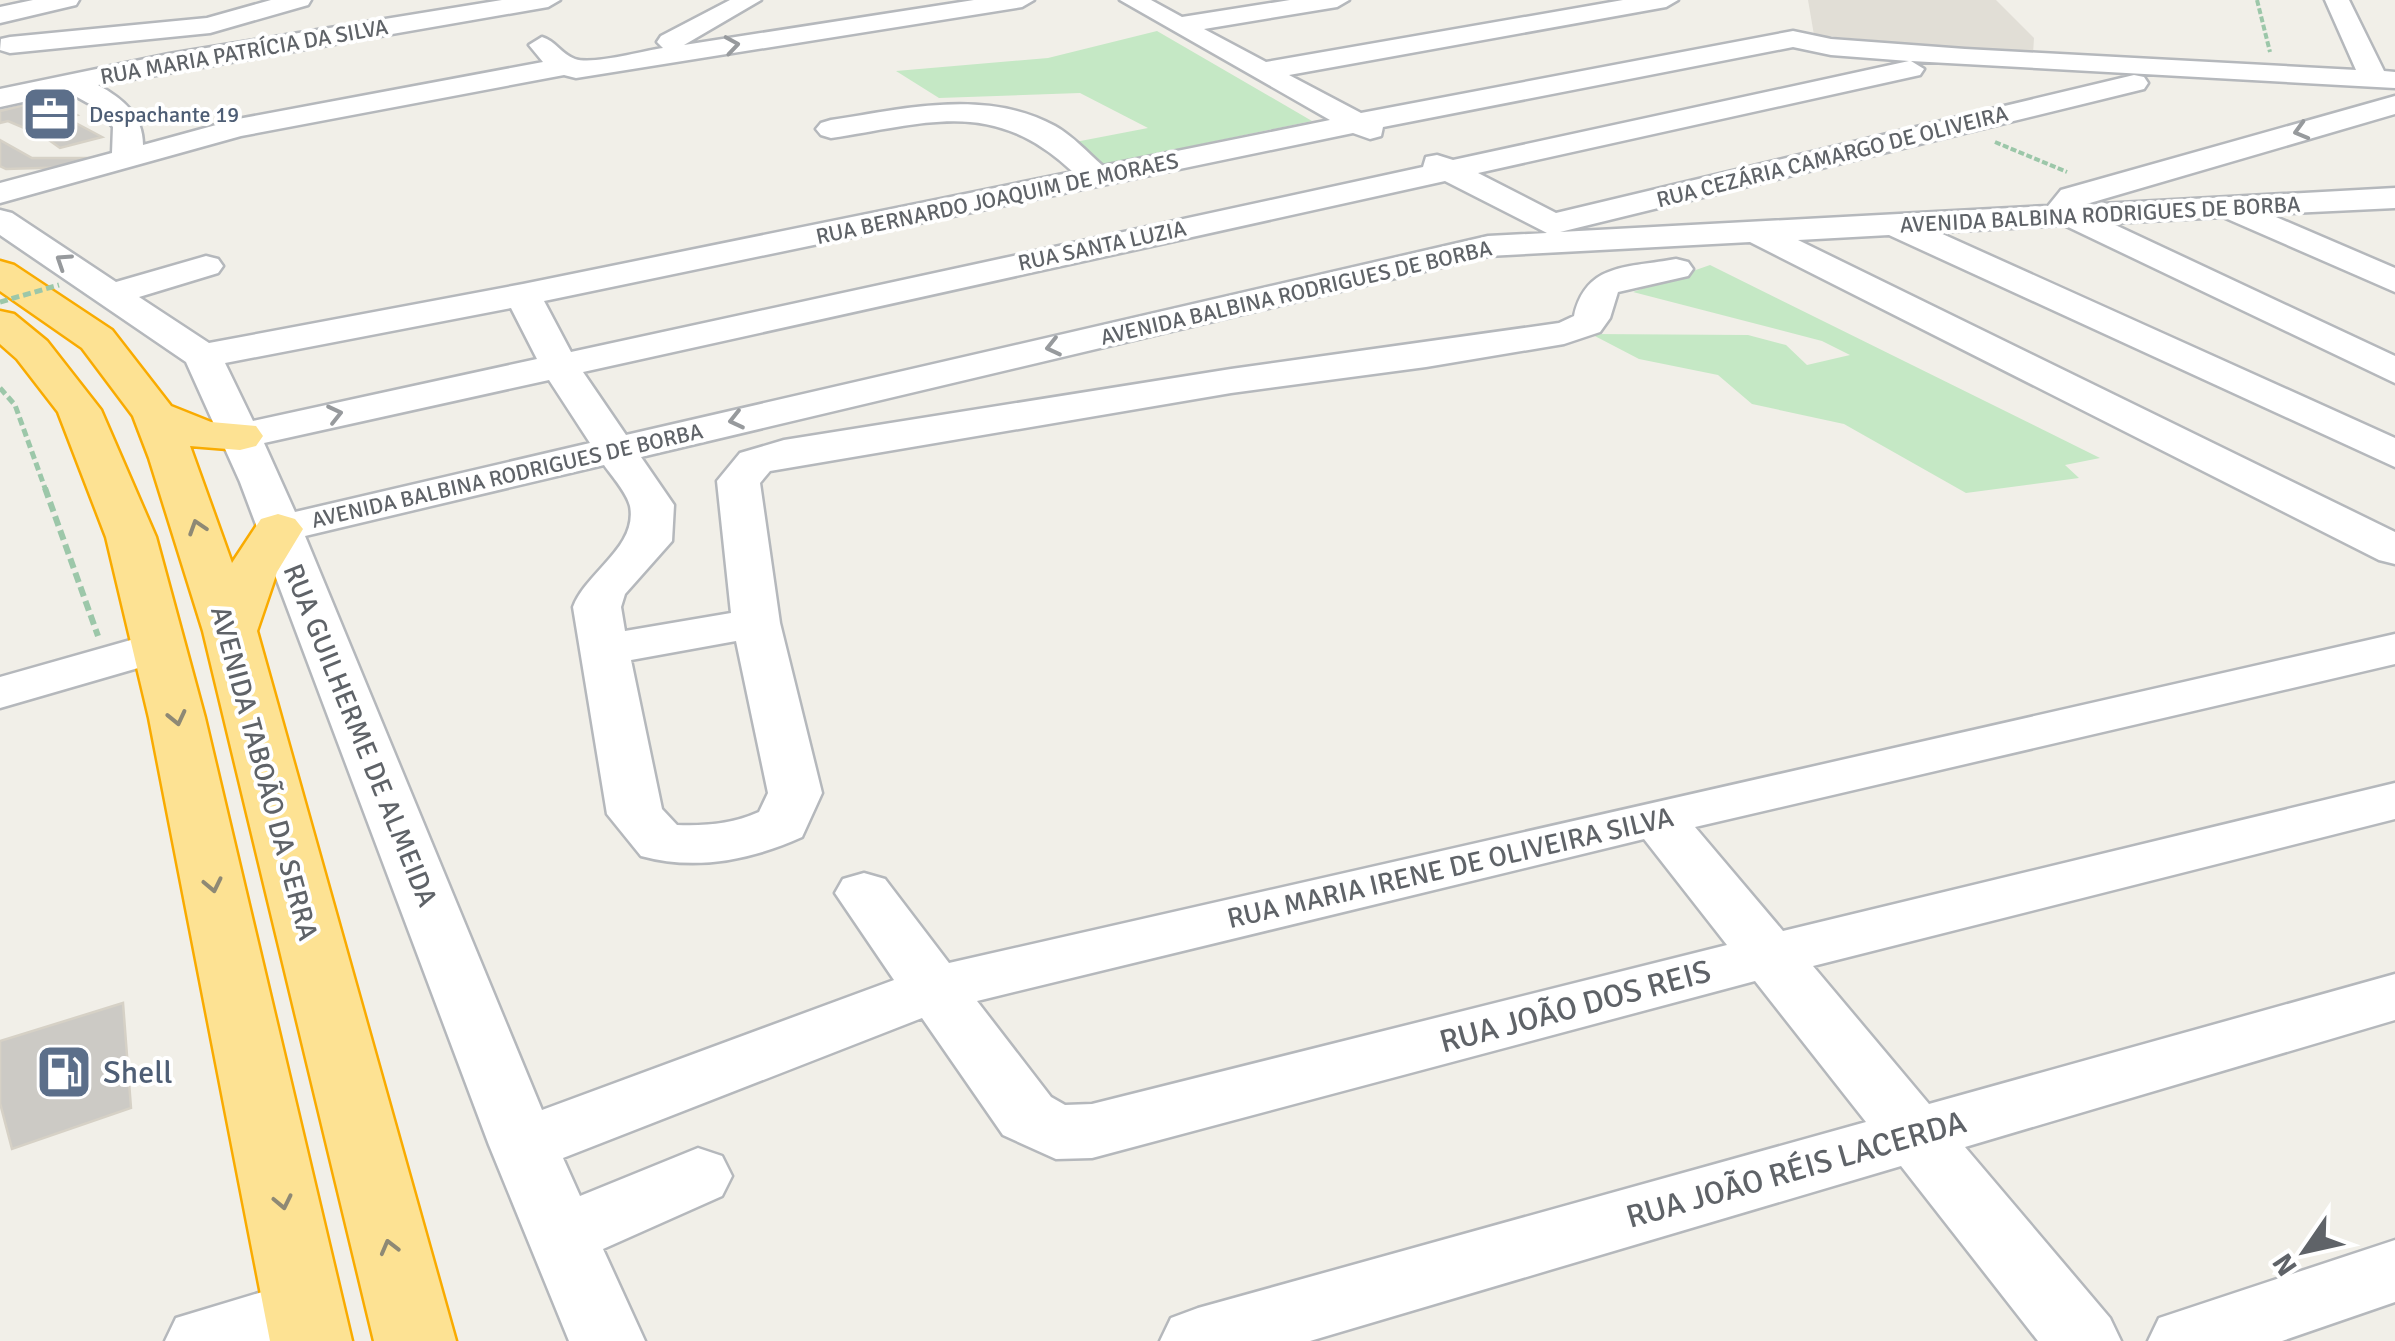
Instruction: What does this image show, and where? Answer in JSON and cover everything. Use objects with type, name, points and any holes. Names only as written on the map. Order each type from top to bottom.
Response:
[{"type":"highway","name":"AVENIDA TABOÃO DA SERRA","points":[[0,274],[97,339],[155,415],[230,630],[414,1341]]},
{"type":"highway","points":[[0,324],[32,350],[79,410],[130,537],[133,654],[192,789],[308,1326]]},
{"type":"highway","points":[[155,415],[205,436],[240,436]]},
{"type":"highway","points":[[230,630],[252,572],[278,530]]},
{"type":"street","points":[[0,16],[68,0]]},
{"type":"street","points":[[150,5],[176,12],[232,0]]},
{"type":"street","points":[[10,45],[210,25],[299,0]]},
{"type":"street","name":"RUA MARIA PATRÍCIA DA SILVA","points":[[0,98],[212,55],[548,0]]},
{"type":"street","points":[[635,60],[750,0]]},
{"type":"street","points":[[0,192],[128,150],[322,110],[635,60],[793,24],[1022,0]]},
{"type":"street","points":[[1132,0],[1552,224]]},
{"type":"street","points":[[1181,26],[1337,0]]},
{"type":"street","points":[[1263,71],[1666,0]]},
{"type":"street","points":[[2337,0],[2384,80]]},
{"type":"street","points":[[510,6],[552,58],[572,68],[603,77],[680,68],[701,74],[663,84]]},
{"type":"street","points":[[210,25],[245,30],[274,45]]},
{"type":"street","name":"RUA BERNARDO JOAQUIM DE MORAES","points":[[202,356],[1098,177],[1789,27],[1831,47],[1965,57]]},
{"type":"street","points":[[212,55],[227,65],[236,65],[284,52],[408,35],[424,51]]},
{"type":"street","points":[[1965,57],[2384,80]]},
{"type":"street","name":"RUA SANTA LUZIA","points":[[240,436],[456,374],[558,364],[1965,57]]},
{"type":"street","name":"RUA CEZÁRIA CAMARGO DE OLIVEIRA","points":[[1488,246],[1552,224],[2177,71]]},
{"type":"street","points":[[71,82],[121,116],[128,126],[128,150]]},
{"type":"street","points":[[2069,206],[2105,187],[2395,105]]},
{"type":"street","points":[[831,130],[942,114],[1006,118],[1046,133],[1098,177]]},
{"type":"street","points":[[20,156],[128,150]]},
{"type":"street","points":[[2378,200],[2395,215]]},
{"type":"street","name":"AVENIDA BALBINA RODRIGUES DE BORBA","points":[[278,530],[606,441],[1488,246],[1978,220],[2069,206],[2378,200]]},
{"type":"street","points":[[2069,206],[2395,372]]},
{"type":"street","points":[[2222,206],[2395,281]]},
{"type":"street","name":"RUA GUILHERME DE ALMEIDA","points":[[0,220],[202,356],[240,436],[523,1146],[607,1341]]},
{"type":"street","points":[[1895,225],[2395,454]]},
{"type":"street","points":[[1760,234],[2395,550]]},
{"type":"street","points":[[113,294],[206,266]]},
{"type":"street","points":[[592,294],[531,293],[558,364],[652,505],[649,541],[603,590],[597,608],[635,814],[661,843],[704,846],[749,840],[782,824],[795,794],[756,623],[738,481],[755,462],[784,452],[1564,333],[1587,328],[1594,320],[1595,300],[1606,284],[1676,269]]},
{"type":"street","points":[[522,452],[606,441]]},
{"type":"street","points":[[604,650],[756,623]]},
{"type":"street","name":"RUA MARIA IRENE DE OLIVEIRA SILVA","points":[[523,1146],[934,990],[1657,818],[2395,649]]},
{"type":"street","points":[[0,693],[133,654]]},
{"type":"street","name":"RUA JOÃO DOS REIS","points":[[864,892],[1027,1116],[1056,1132],[1074,1132],[1111,1126],[1772,955],[2395,802]]},
{"type":"street","points":[[1657,818],[2082,1341]]},
{"type":"street","name":"RUA JOÃO RÉIS LACERDA","points":[[1198,1341],[2395,997]]},
{"type":"street","points":[[561,1235],[698,1176]]},
{"type":"street","points":[[2186,1341],[2395,1271]]},
{"type":"street","points":[[203,1341],[308,1326]]},
{"type":"path","points":[[2257,0],[2275,72]]},
{"type":"path","points":[[1956,126],[2105,187]]},
{"type":"path","points":[[0,302],[58,284]]},
{"type":"path","points":[[0,388],[15,405],[133,654]]},
{"type":"shaded area","points":[[1808,0],[1996,0],[2034,38],[2033,54],[1814,35]]},
{"type":"green space","points":[[1157,31],[1312,121],[1092,167],[1070,143],[1148,128],[1080,93],[939,98],[896,71],[1048,58]]},
{"type":"green space","points":[[1710,265],[2100,458],[2065,465],[2079,478],[1966,493],[1844,424],[1752,404],[1718,375],[1639,359],[1591,334],[1748,335],[1786,345],[1807,365],[1850,355],[1822,341],[1633,292]]},
{"type":"building","points":[[49,99],[77,115],[24,128],[8,121],[0,123],[0,111]]},
{"type":"building","points":[[72,121],[102,137],[60,148],[35,130]]},
{"type":"building","points":[[0,140],[32,158],[88,158],[75,167],[6,169],[0,166]]},
{"type":"building","name":"Shell","points":[[123,1003],[131,1108],[12,1149],[0,1103],[0,1041]]},
{"type":"place","name":"Despachante 19","points":[[50,114]]},
{"type":"place","name":"Shell","points":[[64,1072]]}]
